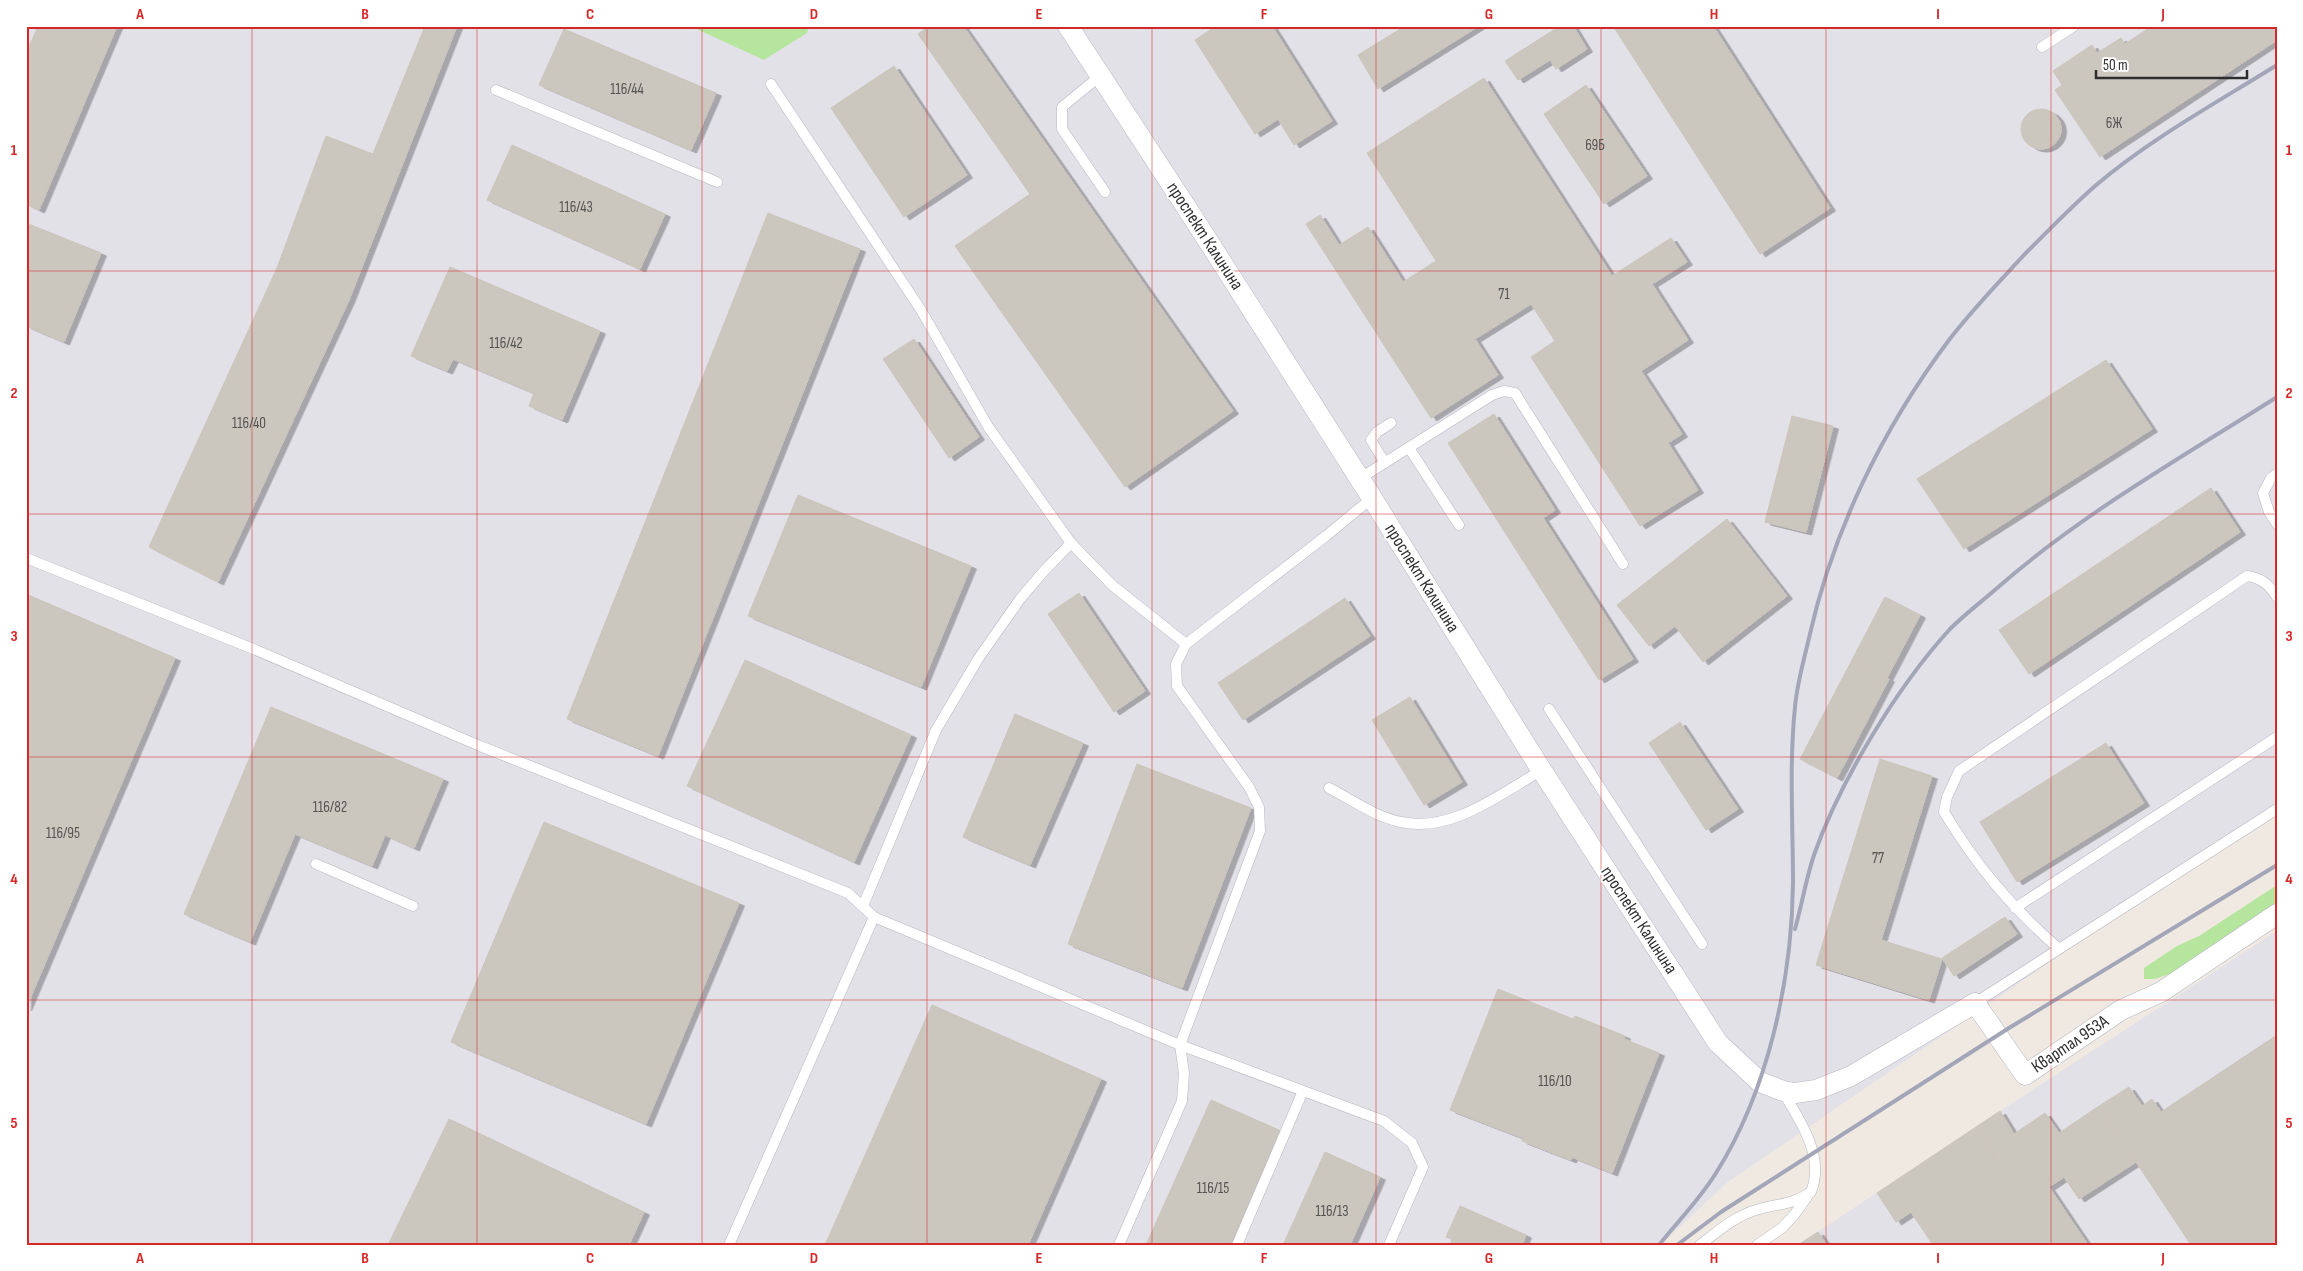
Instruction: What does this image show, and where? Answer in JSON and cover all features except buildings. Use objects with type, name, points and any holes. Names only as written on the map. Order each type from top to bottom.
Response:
[{"type":"street","name":"проспект Калинина","points":[[1068,26],[1372,498],[1542,770],[1718,1043],[1760,1082],[1783,1091],[1795,1093],[1827,1087],[1845,1079],[1975,1003]]},
{"type":"street","name":"Квартал 953А","points":[[1975,1003],[2025,1075],[2121,1010],[2161,992],[2277,914]]},
{"type":"lane","points":[[2042,47],[2074,26]]},
{"type":"lane","points":[[1100,76],[1062,107],[1062,129],[1105,192]]},
{"type":"lane","points":[[771,84],[920,310],[989,428],[1072,543],[1112,585],[1186,644]]},
{"type":"lane","points":[[496,90],[717,182]]},
{"type":"lane","points":[[1359,479],[1492,395],[1504,391],[1515,393],[1623,564]]},
{"type":"lane","points":[[1385,463],[1371,440],[1377,432],[1391,423]]},
{"type":"lane","points":[[1409,448],[1459,525]]},
{"type":"lane","points":[[2277,474],[2271,478],[2262,493],[2269,512],[2277,524]]},
{"type":"lane","points":[[1118,1245],[1182,1101],[1184,1073],[1180,1046],[1260,831],[1259,807],[1249,787],[1177,686],[1176,664],[1186,644],[1372,498]]},
{"type":"lane","points":[[863,906],[936,730],[978,659],[1020,599],[1043,572],[1072,543]]},
{"type":"lane","points":[[26,558],[256,650],[480,746],[848,893],[874,917],[1180,1046],[1384,1121],[1412,1143],[1423,1167],[1389,1245]]},
{"type":"lane","points":[[2058,948],[2014,908],[1967,850],[1944,812],[1947,797],[1959,771],[2247,576],[2257,577],[2269,585],[2277,598]]},
{"type":"lane","points":[[1549,709],[1702,944]]},
{"type":"lane","points":[[2014,908],[2277,737]]},
{"type":"lane","points":[[1329,788],[1378,814],[1402,822],[1426,824],[1453,819],[1542,770]]},
{"type":"lane","points":[[1975,1003],[2277,809]]},
{"type":"lane","points":[[316,864],[413,906]]},
{"type":"lane","points":[[729,1245],[874,917]]},
{"type":"lane","points":[[1237,1245],[1303,1091]]},
{"type":"lane","points":[[1757,1245],[1782,1228],[1794,1215],[1811,1192],[1816,1175],[1814,1152],[1802,1122],[1783,1091]]},
{"type":"lane","points":[[1700,1245],[1730,1223],[1754,1210],[1788,1205],[1811,1192]]},
{"type":"shaded area","points":[[26,26],[2277,26],[2277,807],[1728,1182],[1660,1245],[26,1245]]},
{"type":"shaded area","points":[[2277,931],[2277,1245],[1798,1245],[2000,1111]]},
{"type":"green space","points":[[690,26],[809,26],[807,33],[764,60]]},
{"type":"green space","points":[[2277,885],[2277,906],[2172,973],[2155,979],[2144,979],[2144,968],[2177,946],[2199,936]]},
{"type":"railway","points":[[1659,1245],[1710,1183],[1734,1141],[1750,1107],[1774,1034],[1782,996],[1792,920],[1792,751],[1797,689],[1819,598],[1832,558],[1846,519],[1882,444],[1903,408],[1949,340],[1985,297],[2068,211],[2095,186],[2138,153],[2184,122],[2277,65]]},
{"type":"railway","points":[[1795,929],[1814,855],[1825,826],[1854,766],[1910,678],[1950,629],[2029,562],[2097,511],[2277,397]]},
{"type":"railway","points":[[1677,1245],[1721,1212],[2009,1028],[2277,865]]}]
